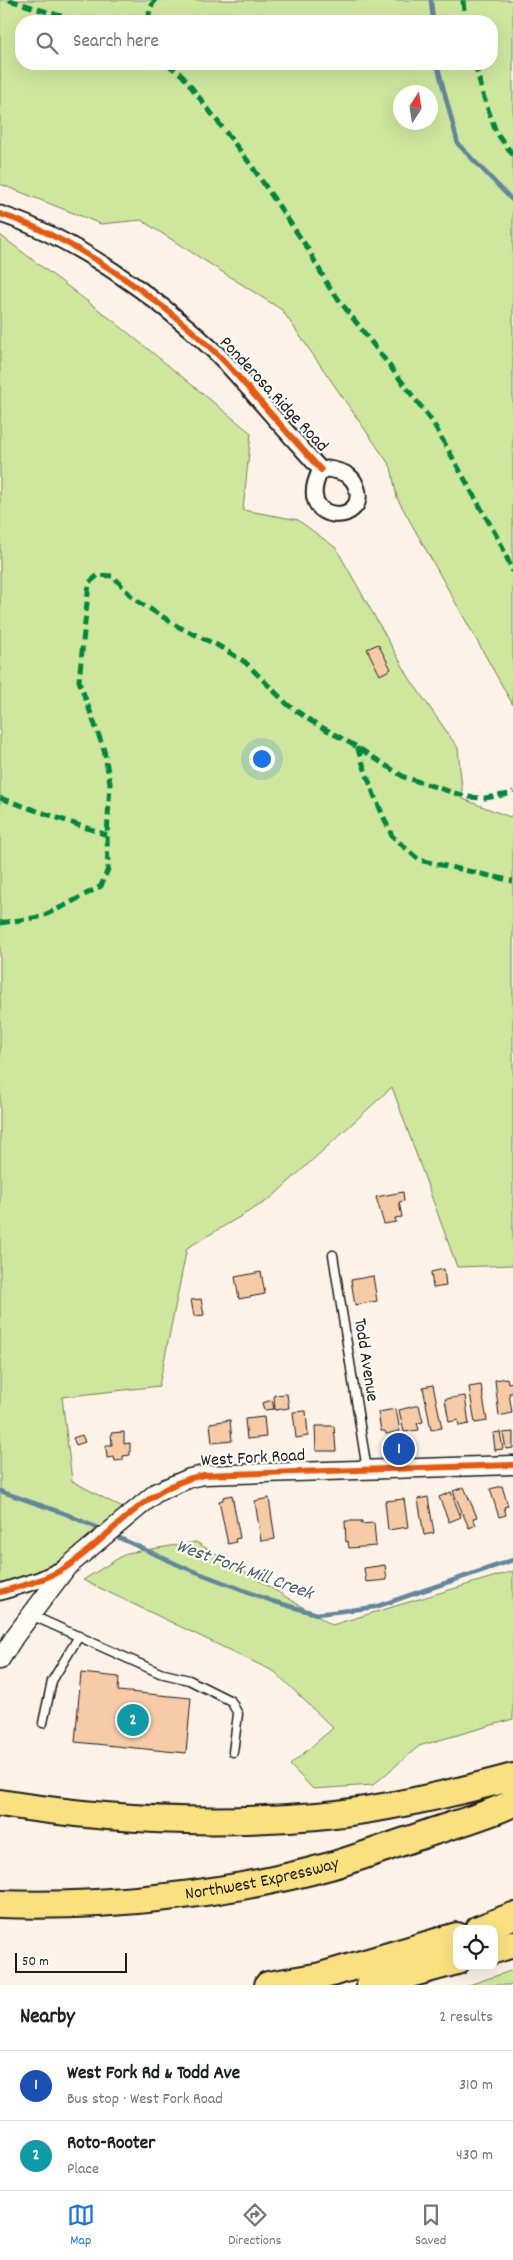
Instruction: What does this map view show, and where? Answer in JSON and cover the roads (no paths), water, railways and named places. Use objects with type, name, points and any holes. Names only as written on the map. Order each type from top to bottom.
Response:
[{"type":"highway","points":[[0,1803],[65,1814],[148,1820],[232,1820],[317,1816],[395,1805],[513,1777]]},
{"type":"highway","name":"Northwest Expressway","points":[[0,1904],[115,1901],[172,1895],[277,1879],[330,1866],[374,1852],[513,1803]]},
{"type":"highway","points":[[489,1925],[513,1916]]},
{"type":"highway","points":[[268,1985],[321,1976],[453,1937]]},
{"type":"highway","points":[[498,1949],[513,1944]]},
{"type":"highway","points":[[370,1985],[453,1962]]},
{"type":"street","name":"Ponderosa Ridge Road","points":[[0,214],[43,231],[75,247],[128,282],[172,315],[214,351],[321,470]]},
{"type":"street","name":"West Fork Road","points":[[0,1592],[39,1580],[67,1567],[157,1492],[190,1478],[204,1475],[513,1465]]},
{"type":"street","points":[[1,1657],[67,1567]]},
{"type":"lane","name":"Todd Avenue","points":[[333,1254],[368,1470]]},
{"type":"lane","points":[[31,1615],[160,1673],[189,1680],[231,1701],[238,1714],[233,1752]]},
{"type":"lane","points":[[44,1723],[52,1681],[79,1636]]},
{"type":"waterway","points":[[431,0],[432,15]]},
{"type":"waterway","points":[[439,70],[458,144],[513,201]]},
{"type":"waterway","name":"West Fork Mill Creek","points":[[0,1491],[66,1514],[104,1531]]},
{"type":"waterway","name":"West Fork Mill Creek","points":[[113,1535],[183,1567],[272,1601],[317,1614],[375,1607],[513,1560]]},
{"type":"place","name":"West Fork Rd & Todd Ave","points":[[399,1449]]},
{"type":"place","name":"Roto-Rooter","points":[[133,1720]]}]
